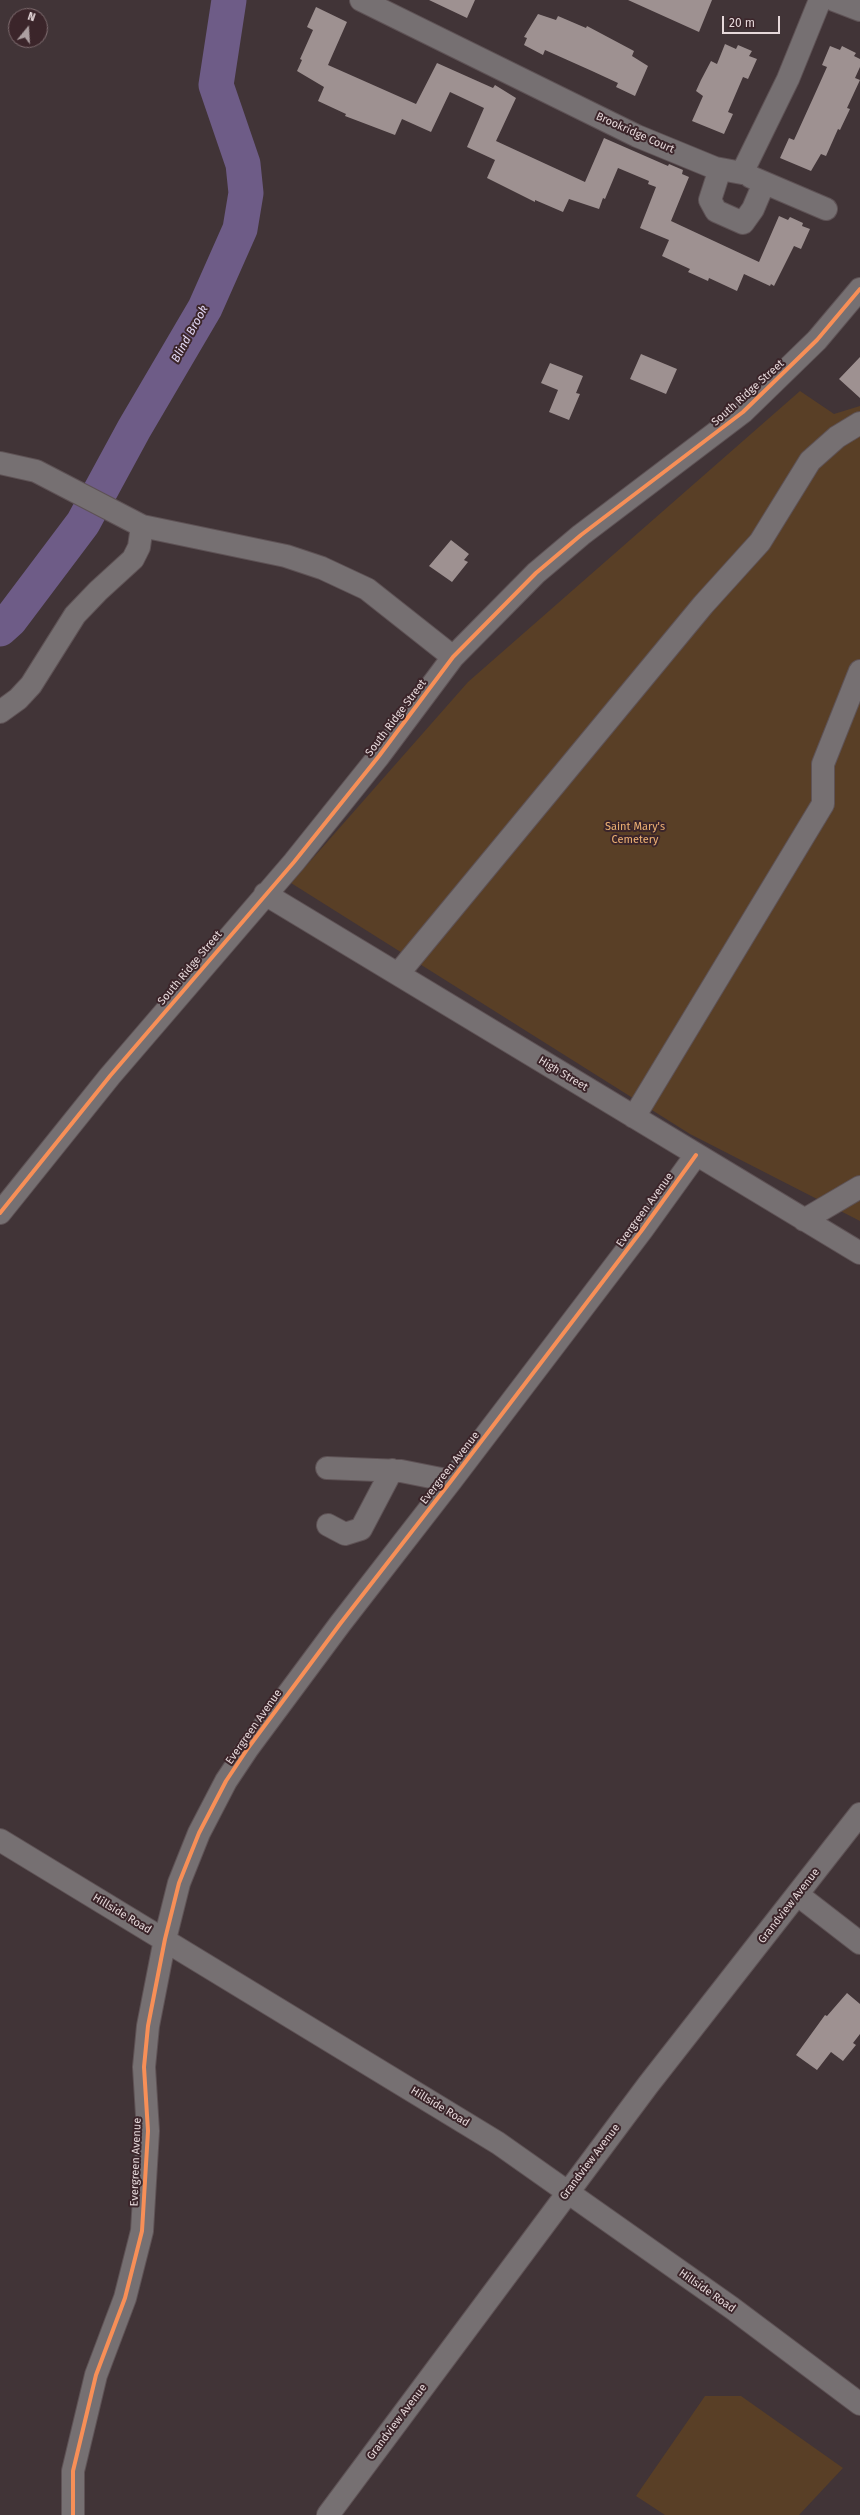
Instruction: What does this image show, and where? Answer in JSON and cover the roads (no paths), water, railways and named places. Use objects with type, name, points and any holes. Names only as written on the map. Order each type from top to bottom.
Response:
[{"type":"street","name":"Brookridge Court","points":[[361,0],[637,136],[720,169],[742,173],[826,209]]},
{"type":"street","points":[[742,173],[788,79],[820,0]]},
{"type":"street","points":[[834,0],[860,10]]},
{"type":"street","points":[[720,169],[710,200],[716,211],[743,223],[753,209],[764,183]]},
{"type":"street","name":"South Ridge Street","points":[[0,1213],[110,1076],[265,894],[379,756],[453,657],[542,569],[581,535],[743,412],[817,340],[860,289]]},
{"type":"street","points":[[398,974],[703,605],[760,542],[810,461],[837,437],[860,423]]},
{"type":"street","points":[[0,463],[36,471],[142,526],[286,556],[322,568],[367,589],[453,657]]},
{"type":"street","points":[[0,712],[18,698],[30,685],[75,615],[98,591],[133,560],[139,547],[142,526]]},
{"type":"street","points":[[634,1117],[823,804],[823,764],[860,671]]},
{"type":"street","name":"High Street","points":[[265,894],[860,1254]]},
{"type":"street","name":"Evergreen Avenue","points":[[73,2515],[73,2470],[96,2375],[125,2298],[142,2231],[148,2131],[144,2067],[148,2026],[164,1939],[182,1876],[199,1833],[226,1781],[248,1748],[340,1624],[452,1481],[637,1237],[696,1155]]},
{"type":"street","points":[[804,1220],[860,1187]]},
{"type":"street","points":[[327,1468],[392,1470],[452,1481]]},
{"type":"street","points":[[328,1525],[345,1534],[361,1530],[392,1470]]},
{"type":"street","name":"Grandview Avenue","points":[[328,2515],[568,2192],[860,1814]]},
{"type":"street","name":"Hillside Road","points":[[0,1840],[498,2143],[732,2308],[860,2404]]},
{"type":"street","points":[[798,1895],[860,1942]]},
{"type":"waterway","name":"Blind Brook","points":[[0,629],[10,620],[83,523],[134,429],[205,308],[240,229],[246,193],[243,164],[216,85],[229,0]]},
{"type":"park label","name":"Saint Mary's Cemetery","points":[[635,833]]}]
